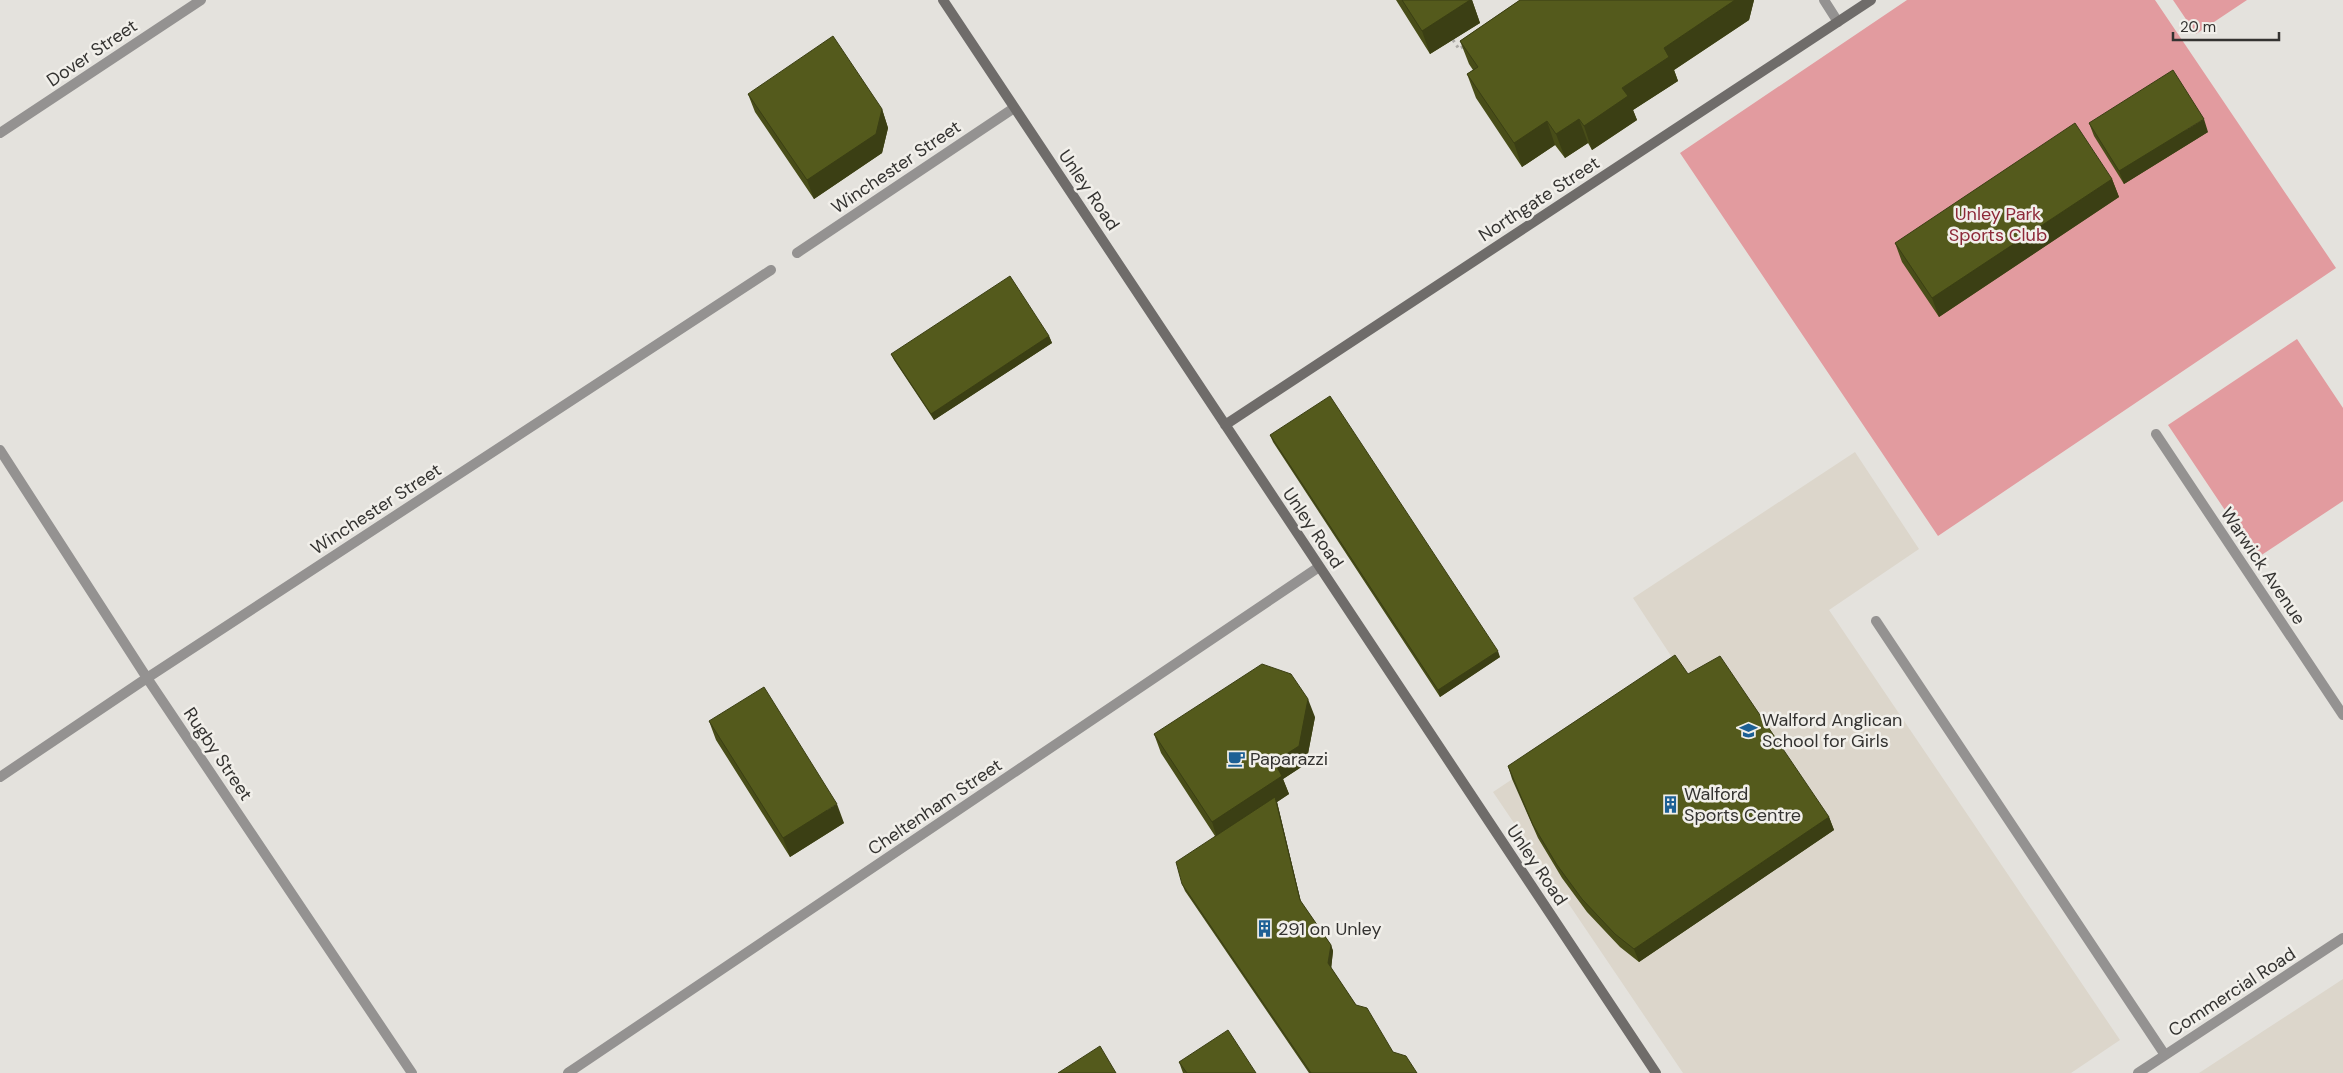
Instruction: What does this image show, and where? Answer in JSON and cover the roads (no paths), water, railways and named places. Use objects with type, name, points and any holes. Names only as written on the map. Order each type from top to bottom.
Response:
[{"type":"main road","name":"Unley Road","points":[[942,0],[1656,1073]]},
{"type":"main road","name":"Northgate Street","points":[[1225,425],[1871,0]]},
{"type":"street","name":"Dover Street","points":[[0,133],[201,0]]},
{"type":"street","points":[[1824,0],[1838,22]]},
{"type":"street","name":"Winchester Street","points":[[797,253],[1014,108]]},
{"type":"street","name":"Winchester Street","points":[[0,777],[147,678],[771,270]]},
{"type":"street","name":"Warwick Avenue","points":[[2156,434],[2343,715]]},
{"type":"street","name":"Rugby Street","points":[[0,450],[147,678],[412,1073]]},
{"type":"street","name":"Cheltenham Street","points":[[568,1073],[1319,567]]},
{"type":"street","points":[[1876,621],[2165,1055]]},
{"type":"street","name":"Commercial Road","points":[[2138,1073],[2343,938]]},
{"type":"place","name":"Walford Anglican School for Girls","points":[[1748,730]]},
{"type":"place","name":"Paparazzi","points":[[1236,759]]},
{"type":"place","name":"Walford Sports Centre","points":[[1670,804]]},
{"type":"place","name":"291 on Unley","points":[[1264,929]]},
{"type":"park label","name":"Unley Park Sports Club","points":[[1998,224]]}]
